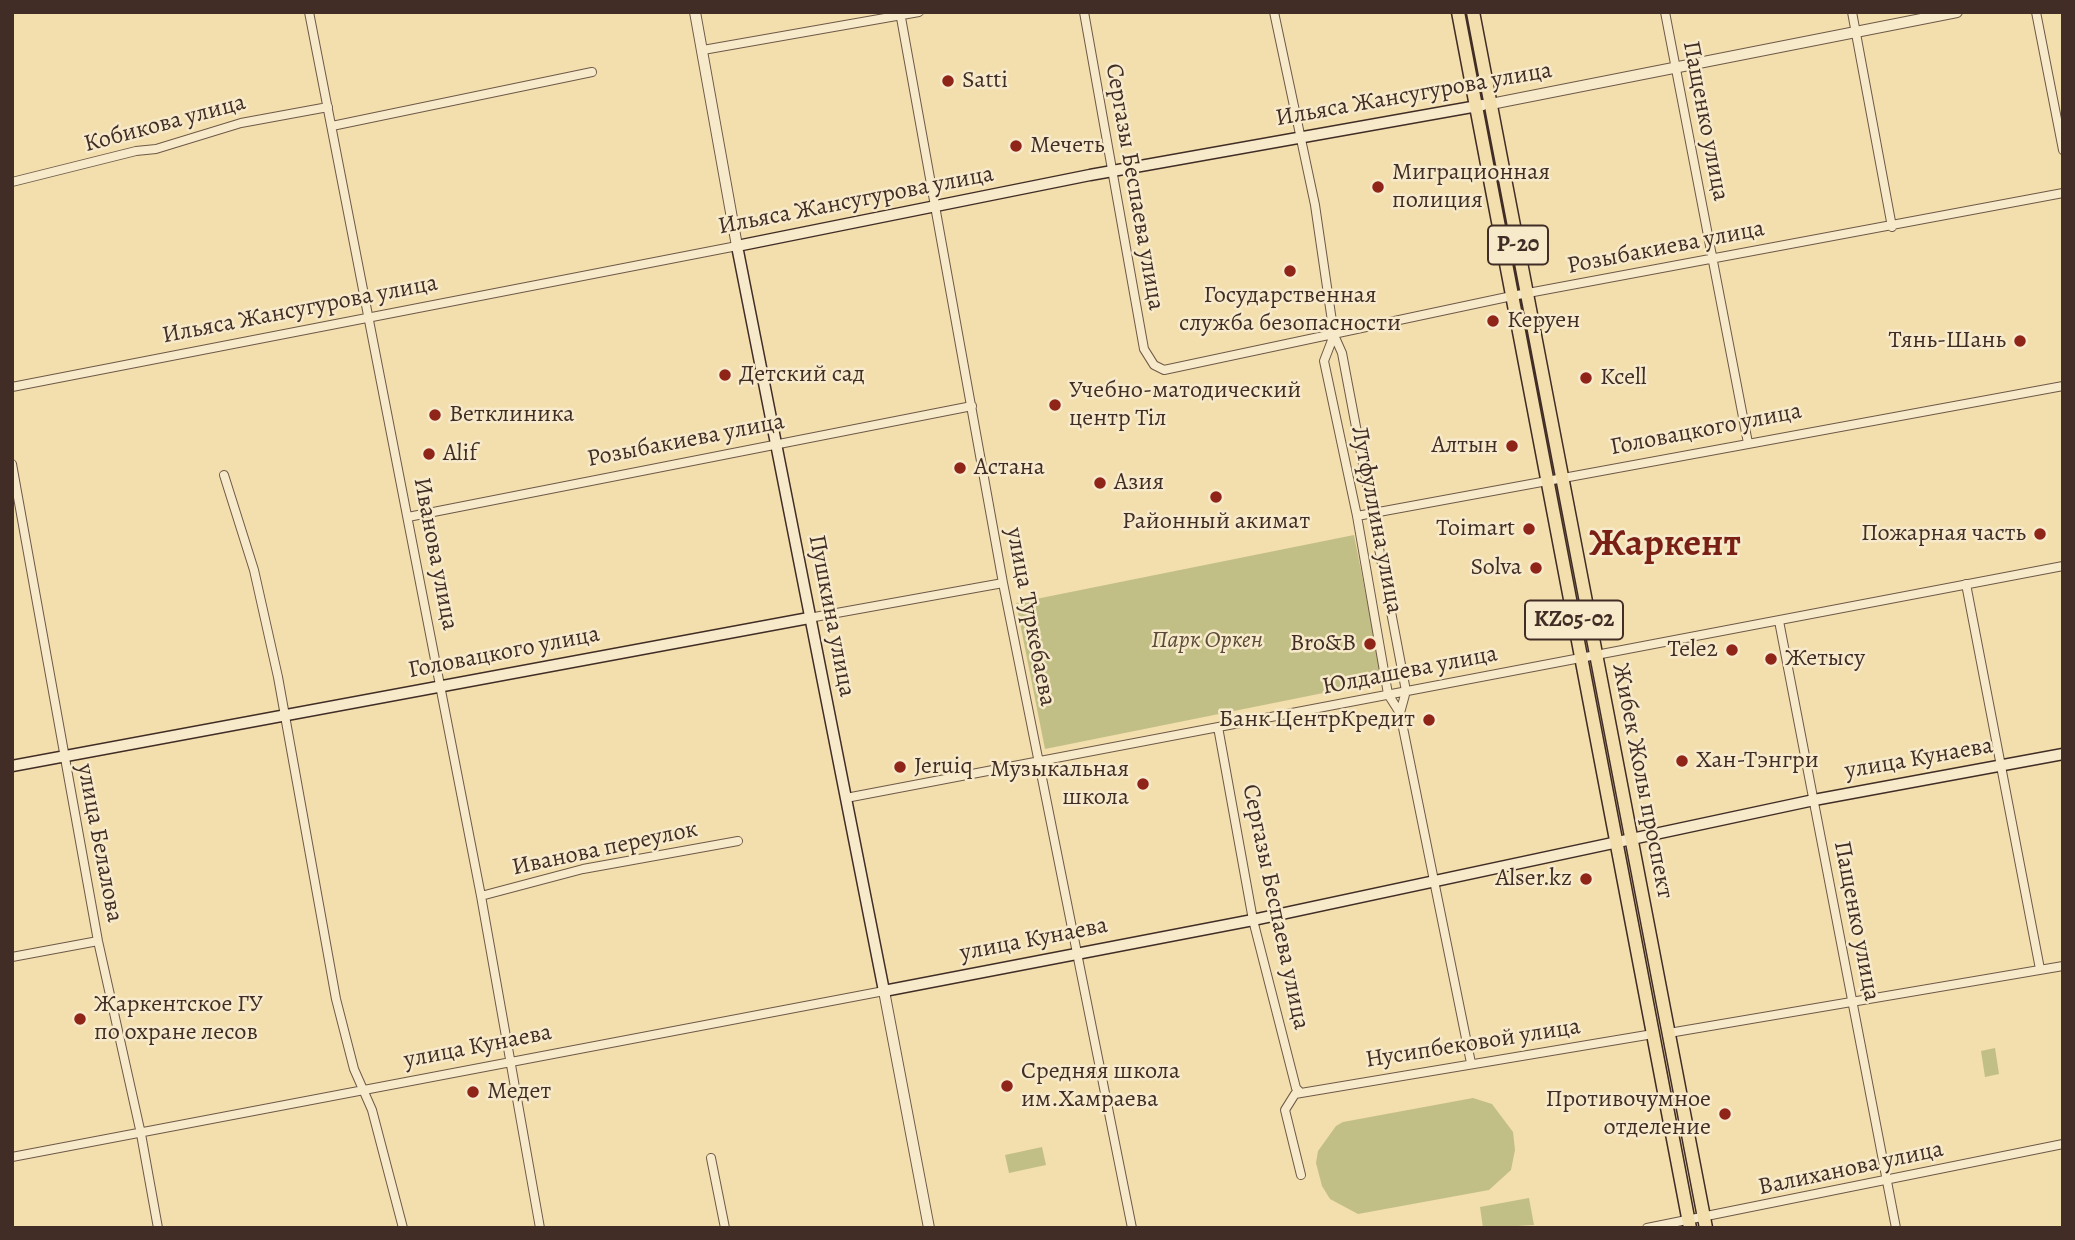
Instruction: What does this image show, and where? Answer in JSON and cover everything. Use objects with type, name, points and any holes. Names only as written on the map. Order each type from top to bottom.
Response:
[{"type":"highway","name":"Жибек Жолы проспект","points":[[1458,12],[1689,1224]]},
{"type":"highway","name":"Жибек Жолы проспект","points":[[1473,12],[1705,1223]]},
{"type":"main road","name":"Ильяса Жансугурова улица","points":[[737,246],[1111,171],[1491,104]]},
{"type":"main road","name":"Пушкина улица","points":[[737,246],[884,991]]},
{"type":"main road","name":"Головацкого улица","points":[[12,766],[809,618]]},
{"type":"main road","name":"улица Кунаева","points":[[884,991],[1253,920],[1814,800],[2063,754]]},
{"type":"street","name":"Иванова улица","points":[[309,12],[481,896],[540,1228]]},
{"type":"street","name":"Пушкина улица","points":[[695,12],[737,246]]},
{"type":"street","points":[[703,50],[919,12]]},
{"type":"street","name":"Сергазы Беспаева улица","points":[[1084,12],[1144,349],[1154,365]]},
{"type":"street","name":"Лутфуллина улица","points":[[1274,12],[1301,136],[1334,335],[1342,353],[1406,691],[1400,713]]},
{"type":"street","name":"Пащенко улица","points":[[1665,12],[1748,443]]},
{"type":"street","points":[[1852,12],[1892,227]]},
{"type":"street","name":"Ильяса Жансугурова улица","points":[[1491,104],[1957,12]]},
{"type":"street","points":[[2036,12],[2063,150]]},
{"type":"street","name":"улица Туркебаева","points":[[900,14],[1003,583],[1132,1228]]},
{"type":"street","points":[[332,126],[592,72]]},
{"type":"street","name":"Кобикова улица","points":[[12,182],[136,150],[156,149],[241,123],[328,107]]},
{"type":"street","name":"Розыбакиева улица","points":[[1154,365],[1164,370],[1512,296],[2063,193]]},
{"type":"street","name":"Ильяса Жансугурова улица","points":[[12,387],[737,246]]},
{"type":"street","name":"Лутфуллина улица","points":[[1334,335],[1324,361],[1357,516],[1388,694],[1400,713],[1471,1063]]},
{"type":"street","name":"Головацкого улица","points":[[1357,516],[2063,386]]},
{"type":"street","name":"Розыбакиева улица","points":[[408,517],[775,443],[972,407]]},
{"type":"street","name":"улица Белалова","points":[[12,464],[98,941],[141,1134],[158,1228]]},
{"type":"street","points":[[224,475],[254,570],[285,717],[336,999],[354,1069],[364,1091],[404,1228]]},
{"type":"street","name":"Юлдашева улица","points":[[846,798],[2063,566]]},
{"type":"street","name":"Головацкого улица","points":[[809,618],[1003,583]]},
{"type":"street","points":[[1966,584],[2040,969]]},
{"type":"street","name":"Пащенко улица","points":[[1779,621],[1896,1228]]},
{"type":"street","name":"Сергазы Беспаева улица","points":[[1218,727],[1253,920],[1297,1091]]},
{"type":"street","name":"Иванова переулок","points":[[481,896],[583,869],[738,841]]},
{"type":"street","points":[[12,957],[98,941]]},
{"type":"street","points":[[1669,1033],[2063,966]]},
{"type":"street","name":"Пушкина улица","points":[[884,991],[929,1228]]},
{"type":"street","name":"улица Кунаева","points":[[12,1157],[884,991]]},
{"type":"street","name":"Нусипбековой улица","points":[[1297,1091],[1653,1034]]},
{"type":"street","points":[[1297,1091],[1285,1110],[1301,1175]]},
{"type":"street","name":"Валиханова улица","points":[[1647,1228],[1705,1223],[2063,1144]]},
{"type":"street","points":[[711,1158],[725,1228]]},
{"type":"green space","name":"Парк Оркен","points":[[1354,535],[1383,681],[1045,749],[1016,603]]},
{"type":"green space","points":[[1995,1048],[1999,1074],[1985,1077],[1981,1051]]},
{"type":"green space","points":[[1473,1098],[1492,1104],[1513,1132],[1515,1150],[1511,1170],[1489,1190],[1358,1214],[1330,1199],[1322,1186],[1316,1163],[1318,1151],[1336,1126],[1343,1122]]},
{"type":"green space","points":[[1042,1147],[1046,1165],[1009,1173],[1005,1155]]},
{"type":"green space","points":[[1529,1198],[1534,1225],[1483,1228],[1480,1207]]},
{"type":"place","name":"Satti","points":[[948,81]]},
{"type":"place","name":"Мечеть","points":[[1016,146]]},
{"type":"place","name":"Миграционная полиция","points":[[1378,187]]},
{"type":"place","name":"Государственная служба безопасности","points":[[1290,271]]},
{"type":"place","name":"Керуен","points":[[1493,321]]},
{"type":"place","name":"Тянь-Шань","points":[[2020,341]]},
{"type":"place","name":"Детский сад","points":[[725,375]]},
{"type":"place","name":"Kcell","points":[[1586,378]]},
{"type":"place","name":"Учебно-матодический центр Тіл","points":[[1055,405]]},
{"type":"place","name":"Ветклиника","points":[[435,415]]},
{"type":"place","name":"Алтын","points":[[1512,446]]},
{"type":"place","name":"Alif","points":[[429,454]]},
{"type":"place","name":"Астана","points":[[960,468]]},
{"type":"place","name":"Азия","points":[[1100,483]]},
{"type":"place","name":"Районный акимат","points":[[1216,497]]},
{"type":"place","name":"Toimart","points":[[1529,529]]},
{"type":"place","name":"Пожарная часть","points":[[2040,534]]},
{"type":"place","name":"Solva","points":[[1536,568]]},
{"type":"place","name":"Bro&B","points":[[1370,644]]},
{"type":"place","name":"Tele2","points":[[1732,650]]},
{"type":"place","name":"Жетысу","points":[[1771,659]]},
{"type":"place","name":"Банк ЦентрКредит","points":[[1429,720]]},
{"type":"place","name":"Хан-Тэнгри","points":[[1682,761]]},
{"type":"place","name":"Jeruiq","points":[[900,767]]},
{"type":"place","name":"Музыкальная школа","points":[[1143,784]]},
{"type":"place","name":"Alser.kz","points":[[1586,879]]},
{"type":"place","name":"Жаркентское ГУ по охране лесов","points":[[80,1019]]},
{"type":"place","name":"Средняя школа им.Хамраева","points":[[1007,1086]]},
{"type":"place","name":"Медет","points":[[473,1092]]},
{"type":"place","name":"Противочумное отделение","points":[[1725,1114]]},
{"type":"district","name":"Жаркент","points":[[1665,546]]}]
